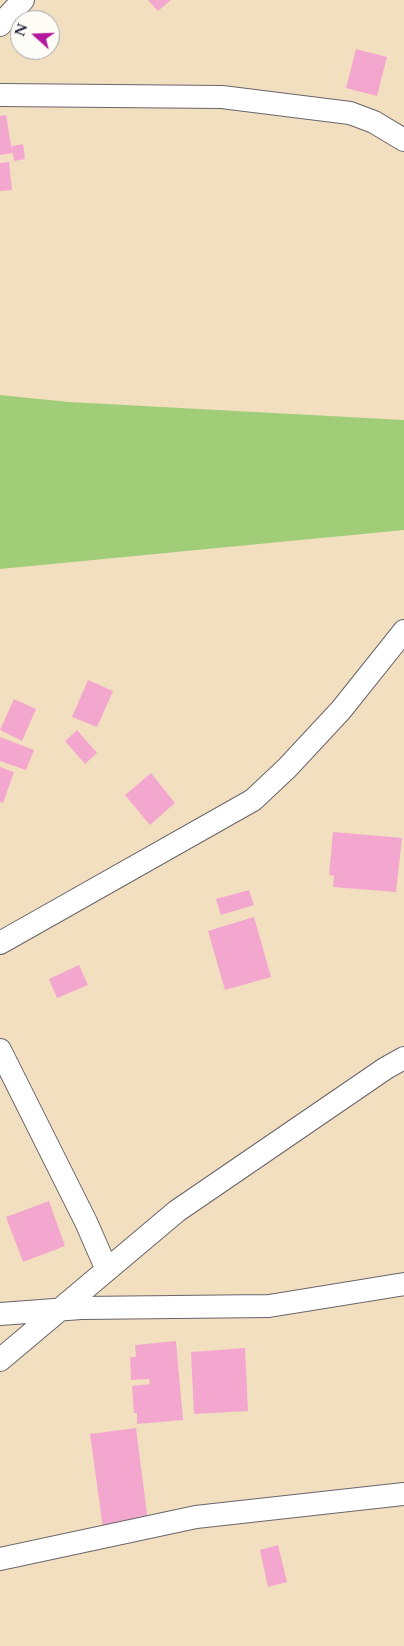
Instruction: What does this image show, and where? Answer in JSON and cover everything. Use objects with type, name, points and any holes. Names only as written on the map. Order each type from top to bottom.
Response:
[{"type":"street","points":[[0,25],[23,0]]},
{"type":"street","points":[[0,95],[222,97],[350,113],[374,122],[404,140]]},
{"type":"street","points":[[0,944],[254,800],[341,710],[404,631]]},
{"type":"street","points":[[0,1050],[86,1222],[107,1270]]},
{"type":"street","points":[[0,1360],[177,1211],[386,1068],[404,1058]]},
{"type":"street","points":[[0,1314],[81,1308],[269,1306],[404,1284]]},
{"type":"street","points":[[0,1559],[196,1517],[404,1494]]},
{"type":"green space","points":[[0,395],[69,402],[404,420],[404,530],[0,569]]},
{"type":"building","points":[[148,0],[171,0],[158,11]]},
{"type":"building","points":[[356,49],[387,57],[377,96],[346,88]]},
{"type":"building","points":[[6,115],[12,151],[12,146],[23,144],[25,159],[14,161],[13,153],[0,155],[0,116]]},
{"type":"building","points":[[9,162],[12,190],[0,191],[0,163]]},
{"type":"building","points":[[88,680],[113,691],[97,727],[72,717]]},
{"type":"building","points":[[14,699],[36,709],[22,741],[0,730]]},
{"type":"building","points":[[77,730],[97,753],[85,764],[65,741]]},
{"type":"building","points":[[0,737],[34,750],[26,770],[0,761]]},
{"type":"building","points":[[0,767],[14,772],[3,803],[0,802]]},
{"type":"building","points":[[151,773],[175,803],[150,825],[125,795]]},
{"type":"building","points":[[333,832],[402,838],[396,892],[333,887],[334,876],[329,875]]},
{"type":"building","points":[[249,890],[254,905],[221,915],[216,899]]},
{"type":"building","points":[[254,917],[271,977],[225,990],[208,931]]},
{"type":"building","points":[[79,965],[88,985],[57,998],[49,979]]},
{"type":"building","points":[[49,1201],[65,1246],[23,1262],[6,1217]]},
{"type":"building","points":[[176,1341],[183,1420],[137,1424],[137,1413],[134,1413],[132,1386],[150,1384],[149,1379],[131,1380],[130,1357],[136,1357],[135,1345]]},
{"type":"building","points":[[245,1348],[248,1411],[194,1414],[191,1352]]},
{"type":"building","points":[[136,1428],[148,1522],[103,1528],[90,1434]]},
{"type":"building","points":[[278,1545],[287,1582],[268,1587],[260,1550]]}]
